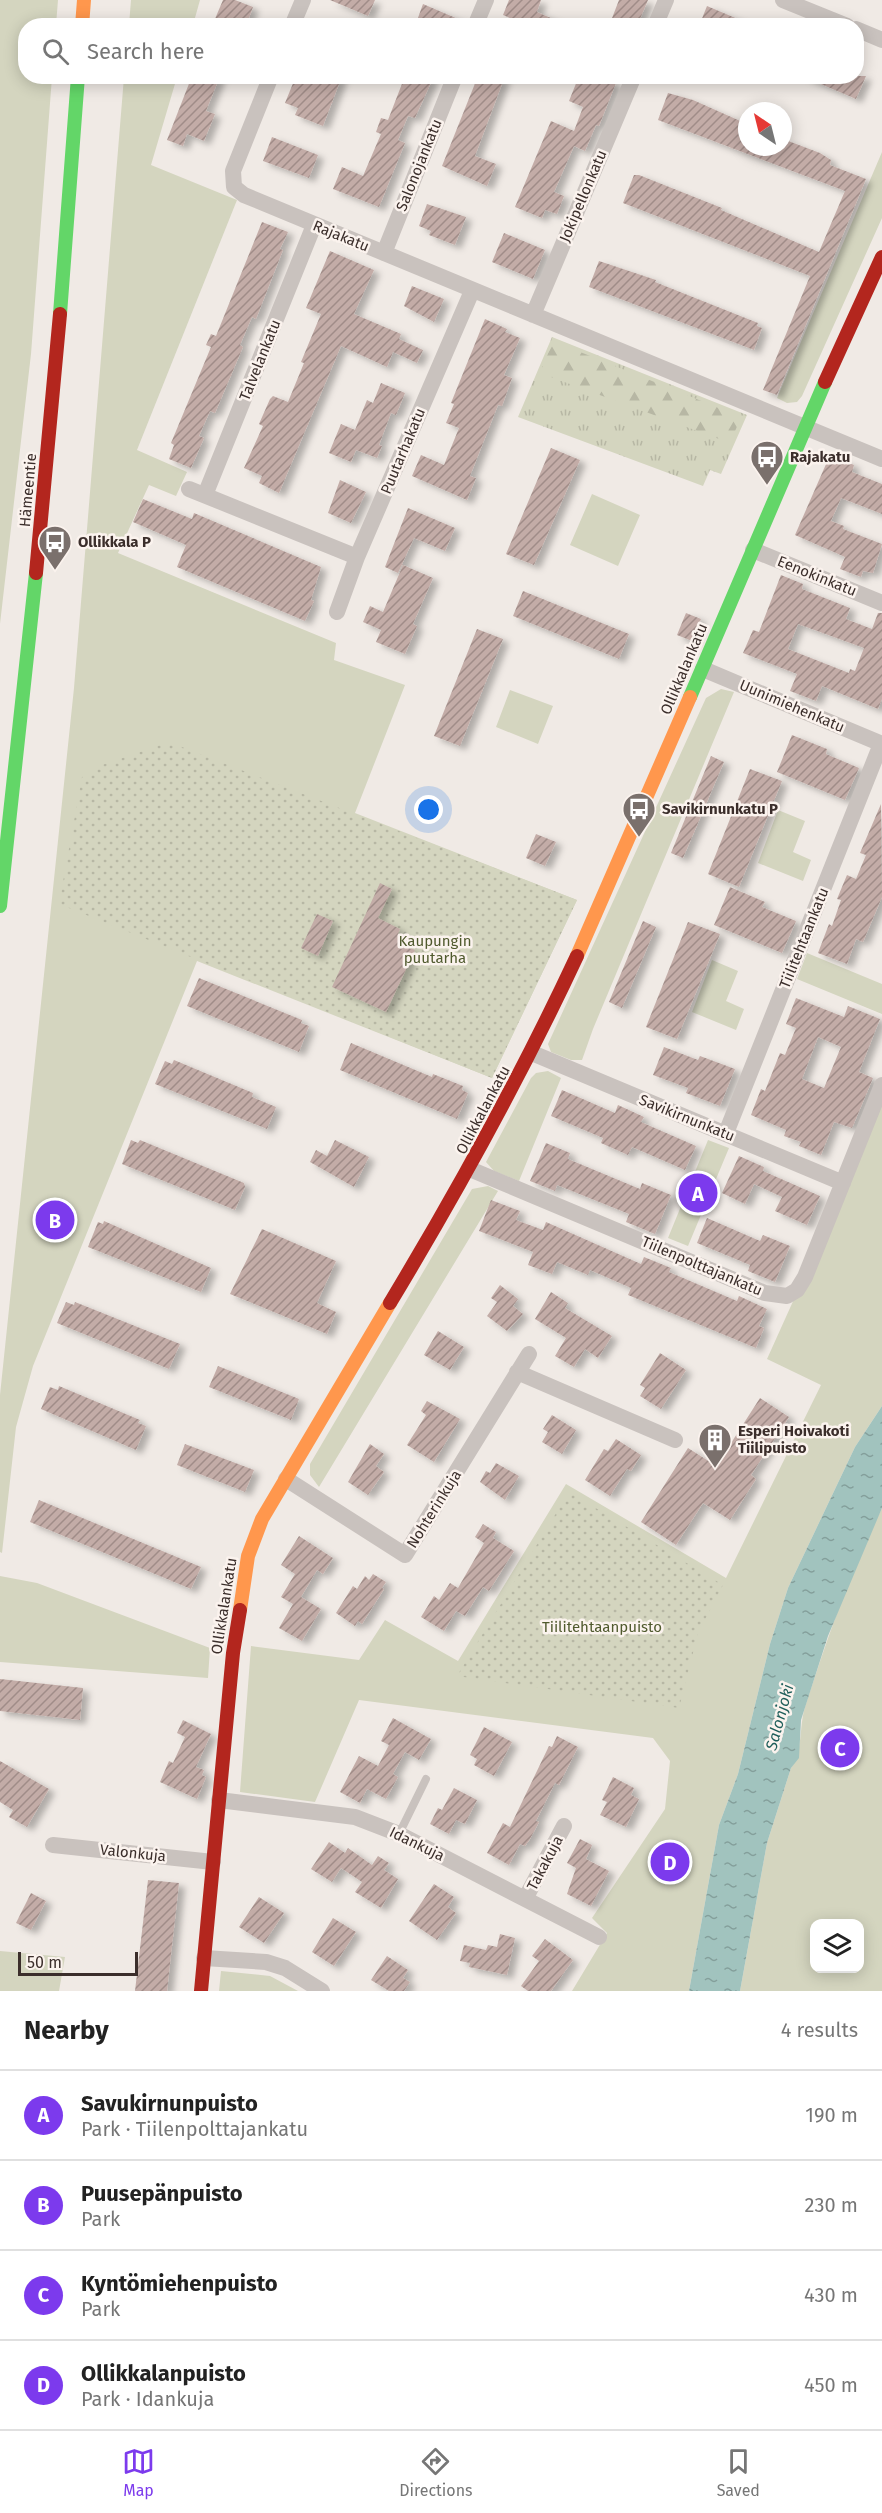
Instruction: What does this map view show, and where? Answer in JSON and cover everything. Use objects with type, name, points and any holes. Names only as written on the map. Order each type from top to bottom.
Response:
[{"type":"street","points":[[83,18],[84,0]]},
{"type":"street","points":[[295,18],[303,0]]},
{"type":"street","points":[[478,18],[486,0]]},
{"type":"street","points":[[658,18],[666,0]]},
{"type":"street","points":[[783,0],[827,18]]},
{"type":"street","points":[[864,32],[882,40]]},
{"type":"street","name":"Hämeentie","points":[[0,906],[55,376],[77,84]]},
{"type":"street","name":"Rajakatu","points":[[268,84],[232,171],[234,187],[253,200],[882,459]]},
{"type":"street","name":"Salonojankatu","points":[[384,253],[452,84]]},
{"type":"street","name":"Jokipellonkatu","points":[[533,315],[631,84]]},
{"type":"street","name":"Talvelankatu","points":[[205,495],[314,225]]},
{"type":"street","name":"Ollikkalankatu","points":[[201,1991],[233,1653],[248,1556],[262,1519],[470,1169],[532,1053],[602,902],[805,427],[882,257]]},
{"type":"street","name":"Puutarhakatu","points":[[337,612],[357,557],[472,291]]},
{"type":"street","points":[[189,489],[357,557]]},
{"type":"street","name":"Eenokinkatu","points":[[753,550],[882,603]]},
{"type":"street","name":"Uunimiehenkatu","points":[[703,669],[882,744]]},
{"type":"street","name":"Tiilitehtaankatu","points":[[726,1133],[882,744]]},
{"type":"street","name":"Savikirnunkatu","points":[[532,1053],[606,1086],[843,1182]]},
{"type":"street","name":"Tiilenpolttajankatu","points":[[470,1169],[775,1296],[787,1296],[797,1290],[805,1277],[882,1085]]},
{"type":"street","name":"Nohterinkuja","points":[[286,1479],[405,1555],[529,1354]]},
{"type":"street","points":[[517,1372],[675,1440]]},
{"type":"street","name":"Idankuja","points":[[219,1800],[355,1816],[399,1834],[599,1937]]},
{"type":"street","name":"Takakuja","points":[[525,1899],[564,1826]]},
{"type":"street","name":"Valonkuja","points":[[53,1845],[213,1862]]},
{"type":"street","points":[[204,1958],[276,1965],[285,1968],[322,1991]]},
{"type":"lane","points":[[399,1834],[426,1779]]},
{"type":"green space","points":[[0,0],[58,0],[57,18],[18,18],[18,84],[51,84],[31,354],[0,624]]},
{"type":"green space","points":[[131,0],[200,0],[195,18],[130,18]]},
{"type":"green space","points":[[123,84],[175,84],[151,165],[237,200],[137,450],[187,472],[176,496],[149,485],[118,553],[336,643],[334,660],[405,685],[355,813],[577,900],[492,1078],[197,961],[33,1366],[16,1427],[2,1553],[0,1552],[0,1395],[74,688]]},
{"type":"green space","points":[[882,152],[882,218],[802,396],[797,402],[787,403],[777,398]]},
{"type":"green space","points":[[552,337],[747,415],[721,474],[710,470],[703,486],[518,417]]},
{"type":"green space","points":[[553,341],[741,417],[730,443],[540,373]]},
{"type":"green space","points":[[592,494],[640,515],[618,566],[570,545]]},
{"type":"green space","points":[[721,689],[734,692],[582,1060],[571,1060],[551,1052],[548,1044],[706,698]]},
{"type":"green space","points":[[510,690],[553,706],[538,744],[496,727]]},
{"type":"green space","name":"Kaupungin puutarha","points":[[169,742],[577,900],[492,1078],[59,904],[82,777],[96,767]]},
{"type":"green space","points":[[778,810],[805,821],[793,852],[811,860],[803,881],[758,863]]},
{"type":"green space","points":[[807,953],[882,984],[882,1014],[797,979]]},
{"type":"green space","points":[[712,960],[738,971],[726,1001],[744,1009],[736,1030],[692,1012]]},
{"type":"green space","points":[[548,1071],[561,1078],[519,1181],[494,1171],[486,1162],[531,1078],[536,1073]]},
{"type":"green space","name":"Tiilitehtaanpuisto","points":[[882,1104],[882,1406],[855,1447],[788,1588],[770,1644],[738,1774],[719,1825],[689,1991],[572,1991],[607,1933],[592,1918],[665,1809],[670,1761],[653,1738],[359,1700],[315,1802],[240,1792],[251,1646],[359,1660],[385,1620],[458,1661],[566,1484],[726,1578],[821,1385],[767,1359]]},
{"type":"green space","points":[[708,1140],[729,1148],[688,1246],[668,1238]]},
{"type":"green space","points":[[488,1186],[498,1191],[319,1487],[310,1475],[310,1464],[472,1189]]},
{"type":"green space","points":[[569,1492],[723,1585],[698,1633],[679,1708],[457,1676]]},
{"type":"green space","points":[[882,1508],[882,1991],[740,1991],[767,1843],[797,1755],[805,1707],[840,1606]]},
{"type":"green space","points":[[0,1576],[37,1583],[210,1648],[208,1678],[0,1662]]},
{"type":"green space","points":[[0,1951],[65,1957],[59,1991],[0,1991]]},
{"type":"green space","points":[[221,1971],[270,1976],[298,1991],[219,1991]]},
{"type":"water","name":"Salonjoki","points":[[882,1406],[882,1508],[828,1636],[801,1720],[799,1758],[791,1768],[767,1843],[740,1991],[689,1991],[719,1825],[738,1774],[770,1644],[788,1588],[855,1447]]},
{"type":"building","points":[[223,0],[235,0],[253,7],[249,18],[215,18]]},
{"type":"building","points":[[330,0],[375,0],[368,16]]},
{"type":"building","points":[[509,0],[541,0],[537,12],[551,18],[510,18],[503,15]]},
{"type":"building","points":[[619,0],[648,0],[640,18],[612,18]]},
{"type":"building","points":[[423,4],[456,18],[418,18]]},
{"type":"building","points":[[707,6],[735,18],[702,18]]},
{"type":"building","points":[[189,84],[217,84],[206,111],[215,114],[204,141],[187,134],[183,146],[167,140]]},
{"type":"building","points":[[293,84],[339,84],[323,126],[295,115],[298,108],[285,103]]},
{"type":"building","points":[[402,84],[430,84],[415,118],[408,116],[398,140],[405,143],[379,207],[333,189],[342,167],[363,176],[381,134],[376,132],[381,118],[388,120]]},
{"type":"building","points":[[475,84],[502,84],[475,156],[496,164],[487,186],[442,166]]},
{"type":"building","points":[[576,84],[616,84],[599,126],[596,125],[585,151],[574,146],[554,192],[564,196],[557,214],[545,210],[542,218],[515,207],[551,121],[574,131],[583,107],[569,101]]},
{"type":"building","points":[[821,84],[863,84],[856,99]]},
{"type":"building","points":[[668,93],[693,100],[738,120],[738,150],[658,120]]},
{"type":"building","points":[[272,137],[318,155],[309,178],[263,161]]},
{"type":"building","points":[[792,142],[820,153],[831,160],[830,165],[866,179],[777,395],[763,390],[810,276],[623,203],[634,175],[639,175],[722,208],[721,210],[819,252],[845,191],[753,156],[792,156]]},
{"type":"building","points":[[427,204],[466,217],[455,245],[429,235],[431,231],[419,226]]},
{"type":"building","points":[[262,222],[288,232],[280,249],[283,250],[256,319],[252,317],[240,345],[243,347],[215,413],[210,411],[199,436],[204,438],[191,468],[169,459],[174,445],[171,443],[211,347],[206,345],[211,334],[216,336]]},
{"type":"building","points":[[504,233],[545,250],[533,279],[492,262]]},
{"type":"building","points":[[330,251],[374,270],[354,314],[401,334],[399,339],[423,350],[417,363],[393,352],[387,367],[341,346],[279,493],[259,483],[262,476],[244,468],[263,426],[259,424],[270,399],[273,396],[288,402],[304,363],[301,362],[321,314],[306,308]]},
{"type":"building","points":[[599,261],[656,280],[655,282],[758,323],[757,326],[762,328],[754,350],[589,287]]},
{"type":"building","points":[[412,286],[444,299],[434,322],[404,306]]},
{"type":"building","points":[[485,319],[507,329],[505,332],[520,338],[504,375],[512,378],[502,406],[498,405],[470,476],[476,478],[467,500],[412,476],[421,455],[444,465],[459,428],[446,423],[454,404],[451,403]]},
{"type":"building","points":[[381,383],[405,393],[396,415],[391,413],[379,445],[382,446],[377,458],[356,450],[351,462],[329,453],[341,424],[355,430],[367,400],[373,403]]},
{"type":"building","points":[[551,448],[580,460],[534,565],[506,554]]},
{"type":"building","points":[[830,455],[854,465],[852,472],[882,484],[882,514],[841,498],[831,521],[844,526],[843,529],[882,544],[873,573],[863,571],[861,577],[840,569],[845,557],[795,535]]},
{"type":"building","points":[[340,480],[366,492],[351,523],[328,513]]},
{"type":"building","points":[[143,499],[192,519],[194,513],[321,567],[311,600],[314,601],[305,621],[177,567],[186,545],[133,522]]},
{"type":"building","points":[[408,508],[455,528],[445,551],[414,538],[398,573],[385,567]]},
{"type":"building","points":[[403,565],[433,578],[413,624],[417,626],[405,654],[376,642],[381,630],[363,622],[370,606],[383,612]]},
{"type":"building","points":[[781,575],[803,584],[802,589],[850,608],[846,619],[872,629],[878,613],[882,613],[882,699],[878,709],[822,686],[816,701],[790,691],[797,674],[743,653],[753,630],[759,632]],"holes":[[[798,624],[864,648],[855,671],[850,669],[849,673],[788,649]]]},
{"type":"building","points":[[523,591],[629,634],[619,659],[513,616]]},
{"type":"building","points":[[686,613],[701,619],[692,641],[677,635]]},
{"type":"building","points":[[477,629],[503,639],[460,746],[434,736]]},
{"type":"building","points":[[792,735],[827,749],[826,754],[859,768],[845,800],[777,772]]},
{"type":"building","points":[[711,756],[724,762],[683,858],[671,853]]},
{"type":"building","points":[[750,769],[782,781],[739,887],[708,874]]},
{"type":"building","points":[[881,804],[882,897],[863,942],[856,939],[847,964],[818,953],[829,924],[832,926],[841,900],[837,899],[847,875],[856,879],[866,855],[860,853]]},
{"type":"building","points":[[536,834],[556,842],[545,866],[526,858]]},
{"type":"building","points":[[380,883],[392,889],[378,918],[400,929],[398,934],[403,936],[400,944],[415,950],[386,1012],[332,987]]},
{"type":"building","points":[[730,887],[765,902],[762,907],[796,921],[782,953],[714,925]]},
{"type":"building","points":[[317,914],[333,921],[318,956],[301,948]]},
{"type":"building","points":[[643,921],[656,927],[622,1008],[609,1002]]},
{"type":"building","points":[[688,922],[720,934],[677,1039],[646,1027]]},
{"type":"building","points":[[199,978],[302,1020],[301,1023],[309,1026],[299,1052],[187,1006]]},
{"type":"building","points":[[796,998],[844,1017],[848,1006],[880,1019],[859,1072],[873,1078],[852,1128],[834,1122],[821,1155],[799,1146],[801,1142],[784,1136],[786,1130],[751,1115],[761,1089],[765,1091],[780,1053],[785,1055],[796,1028],[786,1024]],"holes":[[[818,1037],[841,1047],[824,1088],[802,1079]]]},
{"type":"building","points":[[351,1043],[432,1077],[433,1074],[463,1086],[462,1090],[468,1093],[457,1119],[340,1070]]},
{"type":"building","points":[[664,1047],[698,1060],[700,1056],[735,1069],[720,1106],[686,1093],[688,1088],[653,1075]]},
{"type":"building","points":[[174,1060],[253,1093],[252,1097],[276,1107],[267,1129],[155,1084],[165,1061],[172,1064]]},
{"type":"building","points":[[562,1090],[615,1113],[618,1105],[644,1117],[641,1122],[696,1146],[685,1170],[632,1147],[628,1155],[601,1143],[603,1138],[551,1116]]},
{"type":"building","points":[[131,1140],[138,1143],[140,1140],[244,1183],[245,1187],[235,1210],[122,1164]]},
{"type":"building","points":[[335,1140],[369,1157],[354,1187],[310,1162],[316,1150],[327,1156]]},
{"type":"building","points":[[546,1143],[570,1153],[568,1159],[640,1189],[642,1183],[671,1195],[655,1234],[626,1222],[629,1214],[557,1185],[555,1191],[530,1181]]},
{"type":"building","points":[[739,1156],[764,1167],[763,1171],[820,1196],[807,1225],[775,1211],[782,1197],[754,1184],[745,1204],[722,1193]]},
{"type":"building","points":[[491,1200],[520,1211],[516,1220],[543,1230],[546,1222],[641,1264],[644,1257],[671,1268],[669,1272],[737,1301],[739,1296],[767,1309],[759,1326],[764,1328],[756,1348],[628,1295],[631,1288],[590,1270],[588,1275],[557,1262],[552,1274],[528,1265],[533,1252],[479,1231]]},
{"type":"building","points":[[707,1218],[760,1241],[763,1235],[790,1246],[775,1282],[748,1271],[750,1265],[697,1243]]},
{"type":"building","points":[[104,1221],[211,1268],[201,1292],[88,1247],[98,1222],[103,1224]]},
{"type":"building","points":[[262,1229],[336,1261],[317,1303],[336,1312],[327,1334],[230,1294]]},
{"type":"building","points":[[500,1285],[518,1299],[513,1306],[523,1314],[507,1331],[487,1316],[497,1302],[491,1298]]},
{"type":"building","points":[[551,1292],[568,1303],[565,1308],[612,1336],[598,1358],[585,1349],[574,1367],[555,1356],[566,1338],[535,1319]]},
{"type":"building","points":[[66,1302],[74,1305],[75,1302],[180,1344],[169,1369],[57,1323]]},
{"type":"building","points":[[438,1331],[464,1347],[450,1370],[424,1355]]},
{"type":"building","points":[[660,1353],[686,1370],[661,1409],[640,1396],[645,1388],[640,1385]]},
{"type":"building","points":[[218,1366],[299,1399],[291,1420],[209,1387]]},
{"type":"building","points":[[59,1386],[140,1420],[138,1423],[146,1426],[136,1450],[41,1409],[50,1387],[58,1390]]},
{"type":"building","name":"Esperi Hoivakoti Tiilipuisto","points":[[760,1398],[789,1417],[751,1475],[756,1479],[730,1520],[703,1503],[676,1545],[641,1522],[688,1448],[710,1462],[718,1450],[724,1454]]},
{"type":"building","points":[[427,1401],[460,1419],[434,1462],[407,1445],[426,1415],[421,1411]]},
{"type":"building","points":[[552,1415],[576,1430],[562,1454],[542,1442],[548,1432],[543,1429]]},
{"type":"building","points":[[616,1439],[641,1455],[631,1471],[627,1469],[610,1496],[585,1480],[604,1449],[608,1451]]},
{"type":"building","points":[[185,1444],[254,1470],[245,1492],[177,1465]]},
{"type":"building","points":[[370,1444],[384,1454],[376,1466],[384,1472],[368,1495],[348,1482]]},
{"type":"building","points":[[496,1463],[519,1476],[505,1500],[480,1482],[486,1471],[490,1473]]},
{"type":"building","points":[[39,1500],[201,1567],[191,1589],[30,1522]]},
{"type":"building","points":[[483,1524],[496,1532],[493,1538],[514,1551],[489,1591],[483,1587],[465,1616],[456,1611],[444,1631],[421,1617],[434,1596],[439,1600],[450,1583],[458,1588],[484,1543],[475,1537]]},
{"type":"building","points":[[299,1536],[333,1558],[323,1574],[317,1570],[301,1597],[321,1609],[302,1641],[279,1628],[293,1604],[281,1597],[295,1574],[281,1565]]},
{"type":"building","points":[[373,1574],[386,1582],[382,1588],[384,1589],[362,1624],[358,1621],[355,1626],[336,1613],[353,1586],[357,1589],[365,1576],[369,1580]]},
{"type":"building","points":[[0,1679],[83,1688],[80,1720],[0,1711]]},
{"type":"building","points":[[393,1718],[431,1739],[419,1760],[405,1752],[393,1774],[398,1777],[386,1799],[367,1789],[360,1803],[340,1792],[359,1756],[378,1766],[389,1745],[381,1741]]},
{"type":"building","points":[[183,1720],[211,1734],[196,1767],[204,1770],[202,1775],[206,1777],[197,1799],[160,1782],[169,1761],[173,1763],[185,1737],[177,1733]]},
{"type":"building","points":[[484,1727],[512,1742],[494,1776],[474,1765],[477,1759],[470,1755]]},
{"type":"building","points":[[557,1736],[578,1747],[559,1785],[555,1783],[536,1821],[539,1822],[530,1839],[525,1846],[520,1844],[509,1865],[487,1853],[503,1823],[510,1827],[549,1746],[552,1747]]},
{"type":"building","points":[[0,1761],[49,1789],[27,1827],[9,1817],[13,1810],[0,1802]]},
{"type":"building","points":[[613,1777],[634,1788],[631,1795],[639,1799],[626,1827],[600,1815],[607,1802],[602,1800]]},
{"type":"building","points":[[454,1788],[477,1800],[465,1824],[456,1820],[449,1834],[430,1824],[438,1808],[442,1810]]},
{"type":"building","points":[[580,1839],[592,1845],[586,1859],[609,1871],[591,1906],[567,1894],[576,1868],[567,1863]]},
{"type":"building","points":[[329,1842],[345,1853],[348,1848],[372,1865],[378,1856],[389,1863],[384,1870],[398,1879],[381,1908],[355,1892],[362,1882],[341,1868],[332,1882],[311,1869]]},
{"type":"building","points":[[148,1880],[179,1883],[167,1991],[135,1991]]},
{"type":"building","points":[[434,1884],[454,1897],[448,1907],[456,1913],[437,1940],[409,1921]]},
{"type":"building","points":[[31,1893],[46,1901],[31,1930],[16,1923]]},
{"type":"building","points":[[259,1897],[284,1913],[264,1943],[239,1927]]},
{"type":"building","points":[[333,1918],[356,1932],[334,1966],[312,1952]]},
{"type":"building","points":[[500,1934],[515,1938],[507,1975],[469,1967],[470,1963],[460,1961],[464,1945],[486,1950],[488,1945],[497,1947]]},
{"type":"building","points":[[545,1939],[573,1960],[551,1991],[528,1991],[521,1986],[539,1961],[532,1956]]},
{"type":"building","points":[[387,1956],[408,1970],[403,1978],[410,1982],[404,1991],[389,1991],[371,1980]]},
{"type":"traffic: fast","points":[[60,314],[77,84]]},
{"type":"traffic: fast","points":[[690,697],[825,382]]},
{"type":"traffic: fast","points":[[0,906],[36,573]]},
{"type":"traffic: slow","points":[[83,18],[84,0]]},
{"type":"traffic: slow","points":[[577,956],[690,697]]},
{"type":"traffic: slow","points":[[240,1610],[248,1556],[262,1519],[390,1303]]},
{"type":"traffic: jam","points":[[825,382],[882,257]]},
{"type":"traffic: jam","points":[[36,573],[60,314]]},
{"type":"traffic: jam","points":[[390,1303],[488,1132],[577,956]]},
{"type":"traffic: jam","points":[[201,1991],[233,1653],[240,1610]]},
{"type":"place","name":"Rajakatu","points":[[767,486]]},
{"type":"place","name":"Ollikkala P","points":[[55,571]]},
{"type":"place","name":"Savikirnunkatu P","points":[[639,838]]},
{"type":"place","name":"Savukirnunpuisto","points":[[698,1193]]},
{"type":"place","name":"Puusepänpuisto","points":[[55,1220]]},
{"type":"place","name":"Esperi Hoivakoti Tiilipuisto","points":[[715,1469]]},
{"type":"place","name":"Kyntömiehenpuisto","points":[[840,1748]]},
{"type":"place","name":"Ollikkalanpuisto","points":[[670,1862]]}]
